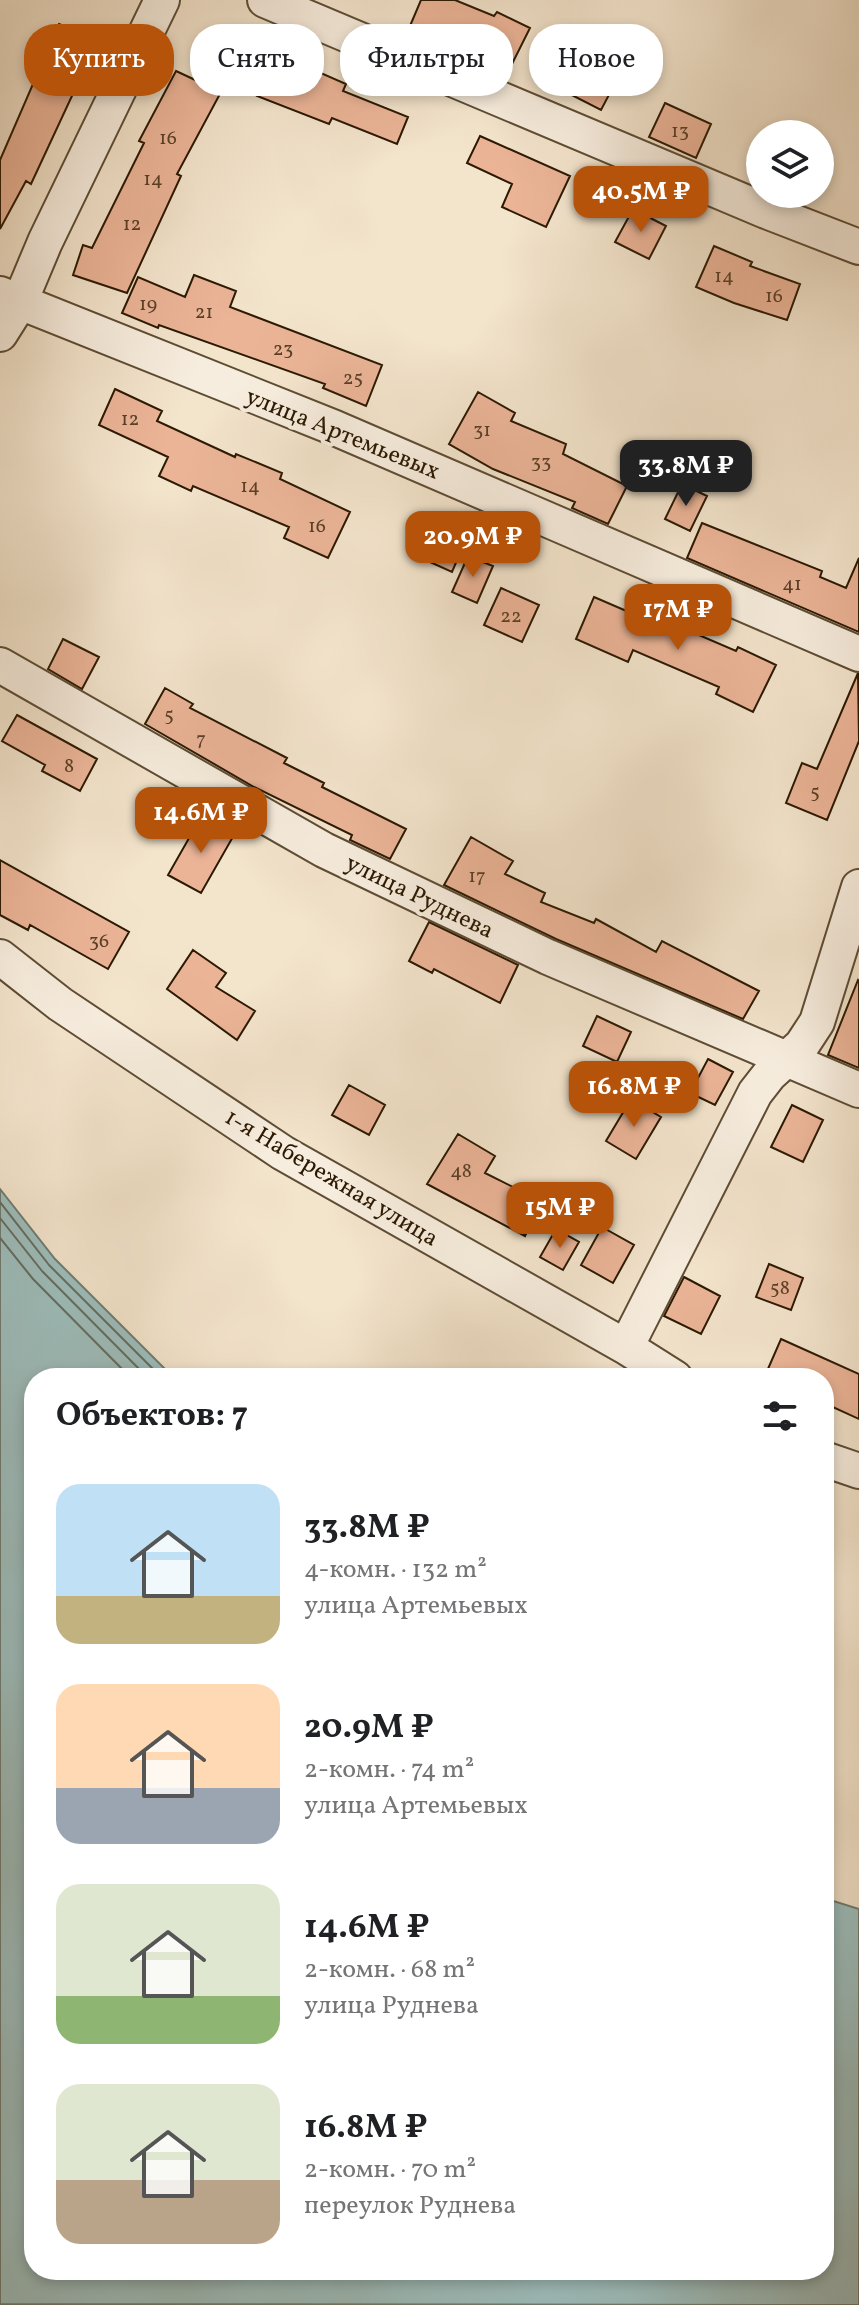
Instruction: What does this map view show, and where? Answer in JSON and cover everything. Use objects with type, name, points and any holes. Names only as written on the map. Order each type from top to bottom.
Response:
[{"type":"street","points":[[0,334],[9,299],[45,242],[162,0]]},
{"type":"street","points":[[265,0],[766,211],[859,247]]},
{"type":"street","name":"улица Артемьевых","points":[[9,299],[335,428],[859,654]]},
{"type":"street","name":"улица Руднева","points":[[0,665],[324,850],[548,957],[859,1090]]},
{"type":"street","points":[[626,1347],[755,1093],[802,1045],[817,1022],[859,887]]},
{"type":"street","name":"1-я Набережная улица","points":[[0,957],[60,1004],[283,1153],[659,1368]]},
{"type":"street","points":[[834,1462],[859,1471]]},
{"type":"water","points":[[0,1189],[55,1259],[164,1368],[24,1368],[24,2280],[834,2280],[834,1901],[859,1909],[859,2305],[0,2304]]},
{"type":"building","points":[[421,0],[455,0],[494,16],[497,12],[529,30],[513,62],[513,24],[411,24]]},
{"type":"building","points":[[176,71],[190,78],[190,96],[219,96],[177,174],[181,176],[127,293],[73,275],[83,245],[92,248],[144,143],[139,141],[163,96],[174,96]]},
{"type":"building","points":[[324,74],[340,81],[340,96],[356,96],[408,117],[397,144],[332,118],[329,124],[257,96],[324,96]]},
{"type":"building","points":[[28,96],[72,96],[31,184],[26,181],[0,229],[0,160]]},
{"type":"building","points":[[574,96],[608,96],[601,110]]},
{"type":"building","points":[[665,103],[711,124],[696,158],[649,137]]},
{"type":"building","points":[[480,136],[570,176],[546,227],[502,207],[512,184],[467,163]]},
{"type":"building","points":[[633,209],[666,226],[649,259],[615,242]]},
{"type":"building","points":[[714,246],[752,262],[750,266],[800,284],[787,320],[696,287]]},
{"type":"building","points":[[194,275],[236,291],[230,307],[382,365],[366,406],[323,388],[325,384],[122,313],[138,277],[185,297]]},
{"type":"building","points":[[115,389],[162,411],[157,421],[235,457],[236,454],[282,473],[280,479],[350,512],[328,558],[284,538],[289,527],[193,486],[191,491],[159,476],[168,457],[99,425]]},
{"type":"building","points":[[478,392],[515,413],[511,421],[566,444],[563,454],[627,486],[608,524],[572,508],[575,502],[493,469],[449,444]]},
{"type":"building","points":[[682,484],[707,496],[690,531],[665,519]]},
{"type":"building","points":[[439,517],[470,530],[452,572],[421,558]]},
{"type":"building","points":[[702,523],[822,571],[820,577],[846,588],[859,558],[859,632],[687,558]]},
{"type":"building","points":[[468,556],[493,566],[477,603],[452,592]]},
{"type":"building","points":[[501,588],[539,605],[522,642],[484,625]]},
{"type":"building","points":[[594,597],[682,635],[685,629],[736,651],[738,647],[776,665],[753,712],[716,694],[719,687],[633,650],[628,662],[576,639]]},
{"type":"building","points":[[63,639],[99,657],[82,689],[48,669]]},
{"type":"building","points":[[858,673],[859,741],[827,820],[786,803],[802,763],[817,769]]},
{"type":"building","points":[[165,688],[193,704],[190,708],[287,758],[284,763],[324,783],[322,787],[406,829],[390,859],[350,840],[352,835],[254,787],[145,724]]},
{"type":"building","points":[[17,715],[97,759],[80,791],[42,771],[45,765],[2,741]]},
{"type":"building","points":[[201,817],[234,835],[201,893],[168,875]]},
{"type":"building","points":[[471,837],[513,861],[505,874],[545,893],[541,902],[594,923],[596,919],[656,952],[662,941],[759,991],[743,1019],[556,939],[444,885]]},
{"type":"building","points":[[0,860],[129,932],[108,969],[30,925],[28,930],[0,915]]},
{"type":"building","points":[[429,922],[518,965],[500,1003],[434,969],[432,973],[409,961]]},
{"type":"building","points":[[193,950],[226,973],[216,987],[255,1011],[237,1040],[167,989]]},
{"type":"building","points":[[859,981],[859,1068],[828,1055]]},
{"type":"building","points":[[597,1016],[631,1032],[617,1062],[583,1046]]},
{"type":"building","points":[[708,1059],[733,1072],[715,1105],[690,1093]]},
{"type":"building","points":[[349,1085],[385,1105],[369,1135],[332,1115]]},
{"type":"building","points":[[631,1099],[661,1117],[636,1159],[606,1141]]},
{"type":"building","points":[[792,1105],[823,1120],[803,1162],[771,1147]]},
{"type":"building","points":[[458,1134],[495,1156],[485,1173],[541,1201],[525,1236],[427,1184]]},
{"type":"building","points":[[602,1227],[634,1245],[613,1283],[581,1265]]},
{"type":"building","points":[[556,1229],[579,1242],[563,1270],[540,1257]]},
{"type":"building","points":[[769,1264],[803,1278],[791,1310],[756,1297]]},
{"type":"building","points":[[684,1277],[720,1296],[701,1334],[664,1316]]},
{"type":"building","points":[[781,1339],[859,1374],[859,1419],[834,1408],[834,1368],[768,1368]]}]
